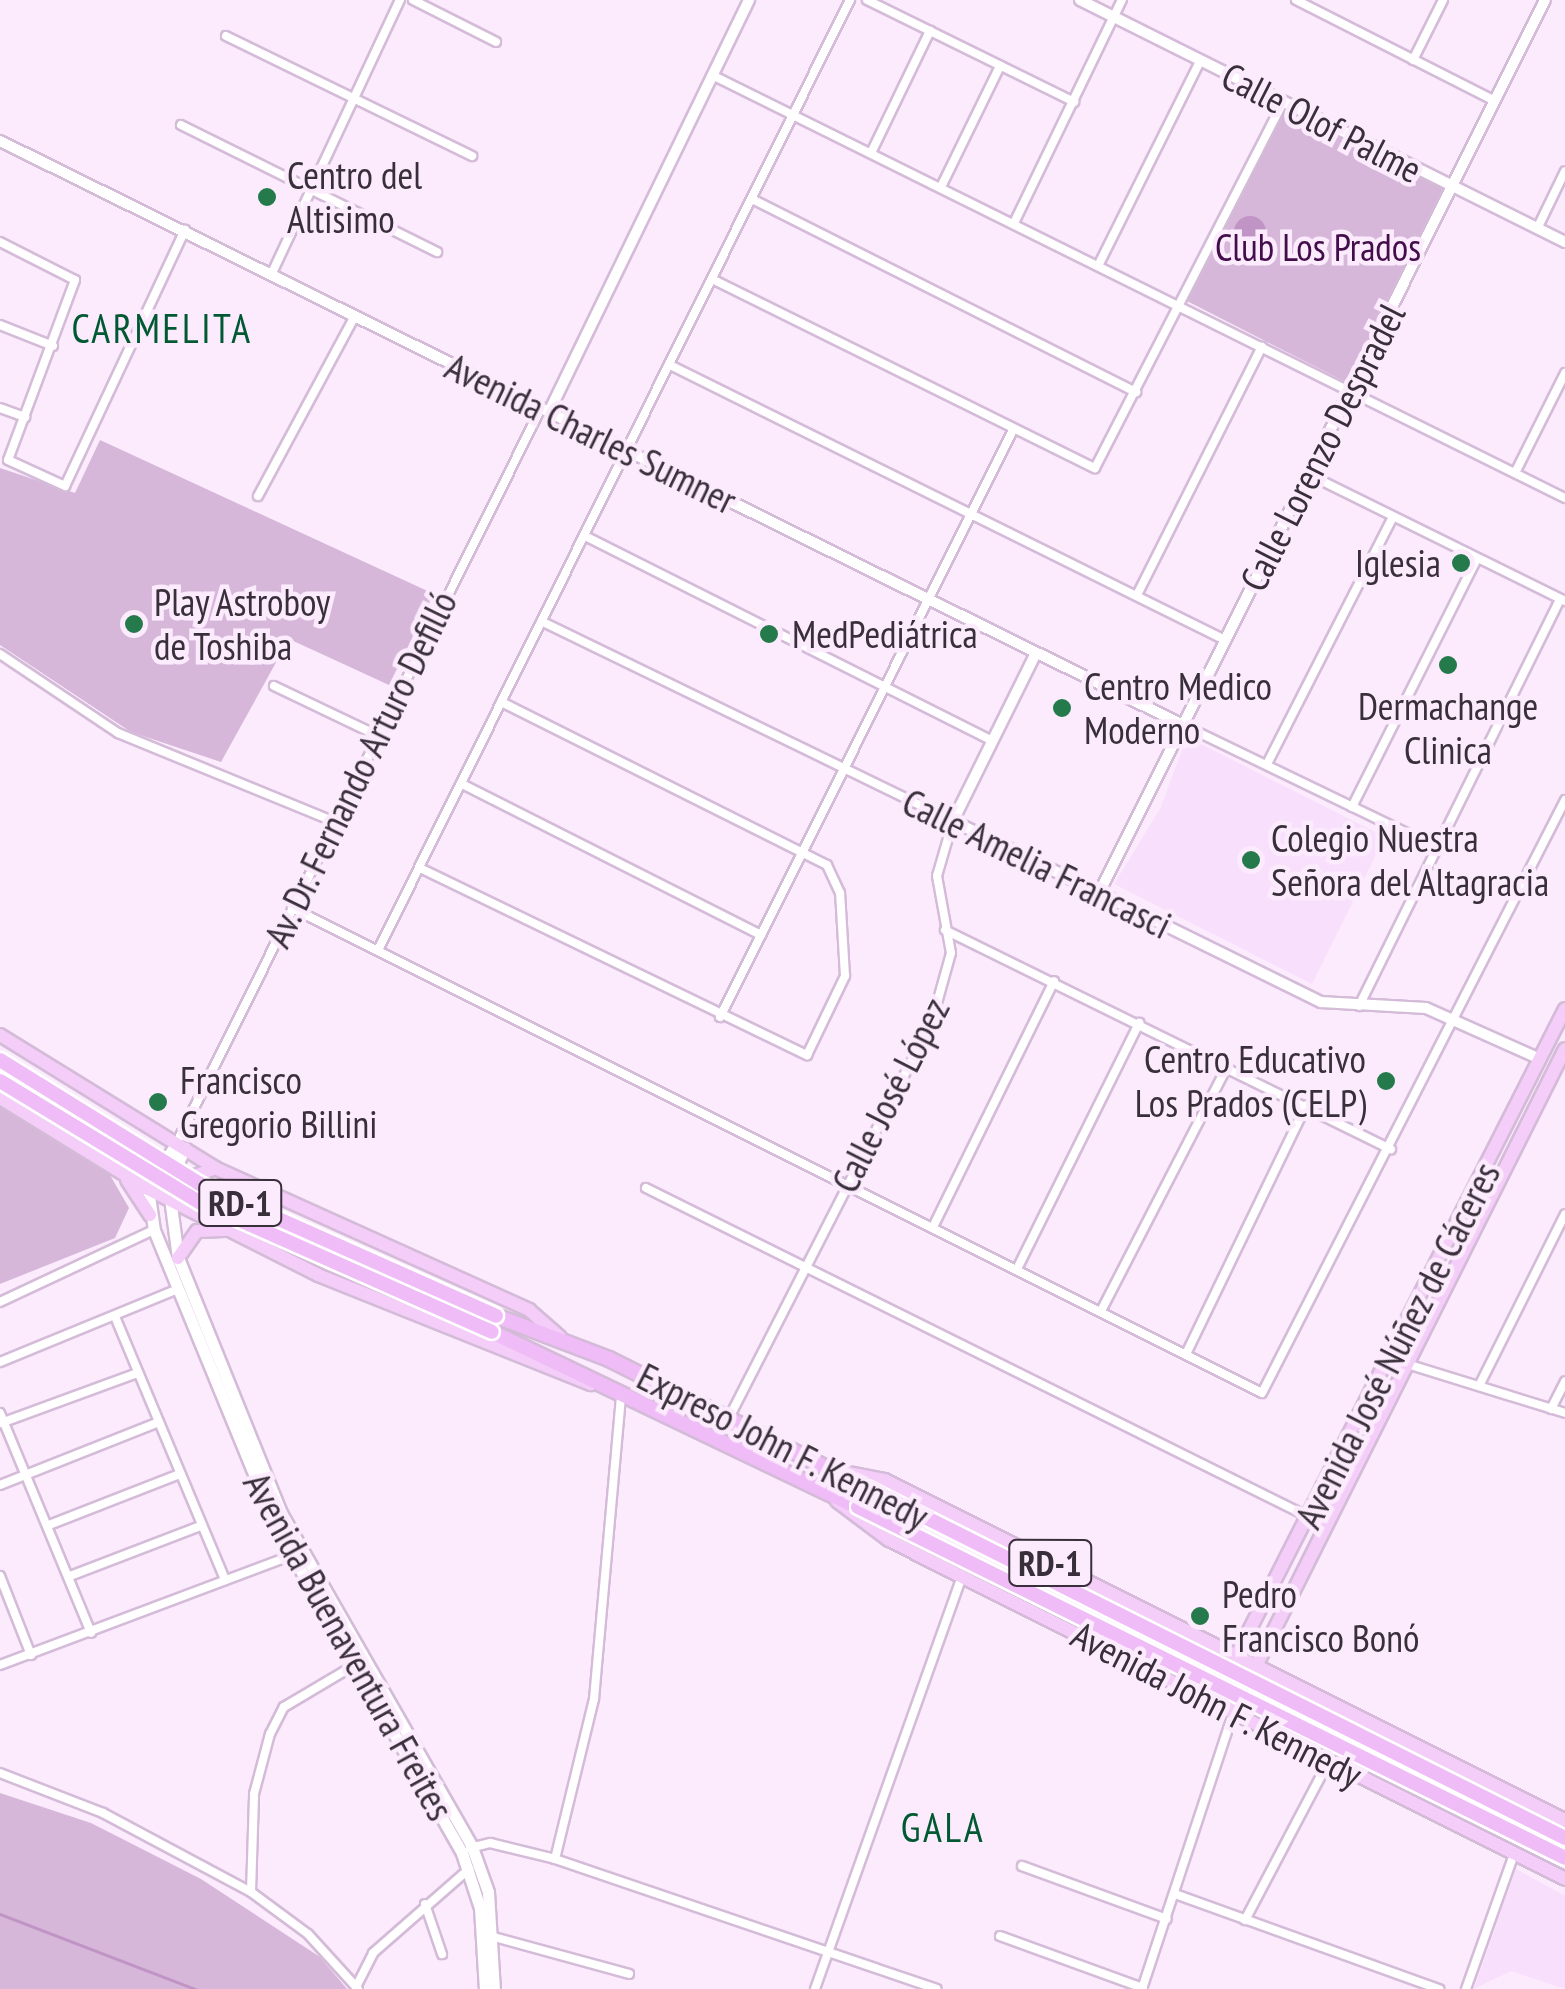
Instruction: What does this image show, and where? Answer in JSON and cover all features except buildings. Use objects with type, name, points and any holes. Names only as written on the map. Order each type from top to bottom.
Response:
[{"type":"highway","name":"Expreso John F. Kennedy","points":[[0,1060],[200,1184],[496,1316],[560,1337],[730,1416],[1565,1838]]},
{"type":"highway","name":"Expreso John F. Kennedy","points":[[0,1081],[201,1203],[492,1332],[621,1397],[824,1490],[1565,1858]]},
{"type":"main road","name":"Avenida José Núñez de Cáceres","points":[[1233,1714],[1318,1521],[1565,1009]]},
{"type":"main road","name":"RD-1","points":[[0,1035],[138,1123],[182,1141],[215,1168],[529,1310],[560,1337]]},
{"type":"main road","name":"Avenida José Núñez de Cáceres","points":[[1233,1714],[1223,1692],[1236,1655],[1407,1364],[1560,1069],[1565,1049]]},
{"type":"main road","name":"RD-1","points":[[0,1098],[148,1189],[230,1231],[454,1335],[598,1386]]},
{"type":"main road","points":[[120,1172],[136,1171],[150,1159],[138,1123]]},
{"type":"main road","points":[[148,1189],[182,1141]]},
{"type":"main road","name":"Avenida Buenaventura Freites","points":[[182,1141],[168,1200],[178,1258],[296,1553],[467,1850],[494,1937],[494,1989]]},
{"type":"main road","points":[[193,1212],[188,1183],[215,1168]]},
{"type":"main road","points":[[120,1172],[150,1215]]},
{"type":"main road","name":"Avenida Buenaventura Freites","points":[[148,1189],[154,1230],[296,1553],[354,1666],[467,1850],[484,1989]]},
{"type":"main road","points":[[178,1258],[196,1231],[230,1231]]},
{"type":"main road","name":"Avenida John F. Kennedy","points":[[843,1472],[885,1480],[1565,1820]]},
{"type":"main road","name":"Avenida John F. Kennedy","points":[[824,1490],[889,1540],[1565,1878]]},
{"type":"main road","points":[[1172,1682],[1200,1686],[1214,1672],[1213,1651],[1192,1634]]},
{"type":"main road","points":[[1274,1734],[1253,1706],[1259,1693],[1270,1684],[1301,1687]]},
{"type":"street","points":[[272,273],[400,0]]},
{"type":"street","points":[[413,0],[496,42]]},
{"type":"street","name":"Av. Dr. Fernando Arturo Defilló","points":[[182,1141],[374,734],[545,410],[749,0]]},
{"type":"street","points":[[378,950],[505,704],[850,0]]},
{"type":"street","points":[[867,0],[1074,102]]},
{"type":"street","name":"Calle Olof Palme","points":[[1080,0],[1565,242]]},
{"type":"street","points":[[1014,224],[1122,0]]},
{"type":"street","points":[[1296,0],[1495,101]]},
{"type":"street","points":[[1413,60],[1442,0]]},
{"type":"street","name":"Calle Lorenzo Despradel","points":[[1099,894],[1545,0]]},
{"type":"street","points":[[870,153],[930,31]]},
{"type":"street","points":[[226,36],[472,156]]},
{"type":"street","points":[[1098,266],[1200,61]]},
{"type":"street","points":[[940,187],[1000,66]]},
{"type":"street","points":[[712,75],[1565,498]]},
{"type":"street","points":[[714,280],[1012,432],[1095,468],[1283,102]]},
{"type":"street","points":[[182,126],[436,252]]},
{"type":"street","name":"Avenida Charles Sumner","points":[[0,141],[1183,725]]},
{"type":"street","points":[[1537,229],[1565,171]]},
{"type":"street","points":[[754,200],[1136,392]]},
{"type":"street","points":[[0,242],[72,274],[53,346],[9,465],[61,485],[75,479],[185,230]]},
{"type":"street","points":[[258,496],[356,316]]},
{"type":"street","points":[[0,325],[53,346]]},
{"type":"street","points":[[1137,595],[1262,347]]},
{"type":"street","points":[[672,366],[1225,640]]},
{"type":"street","points":[[1514,473],[1565,372]]},
{"type":"street","points":[[0,408],[25,417]]},
{"type":"street","points":[[720,1017],[1012,432]]},
{"type":"street","points":[[1308,474],[1563,600],[1358,1006]]},
{"type":"street","points":[[1267,764],[1393,518]]},
{"type":"street","points":[[586,537],[992,740]]},
{"type":"street","points":[[1352,806],[1476,558]]},
{"type":"street","name":"Calle Amelia Francasci","points":[[545,623],[845,766],[1321,1002],[1358,1006],[1409,1004],[1455,1020],[1540,1059]]},
{"type":"street","points":[[0,654],[118,733],[335,822]]},
{"type":"street","name":"Calle José López","points":[[730,1416],[845,1184],[932,1021],[948,977],[936,876],[952,822],[1035,655]]},
{"type":"street","points":[[274,686],[374,734]]},
{"type":"street","points":[[422,869],[720,1017],[807,1055],[846,966],[837,884],[802,852],[505,704]]},
{"type":"street","points":[[1183,725],[1437,848]]},
{"type":"street","points":[[464,785],[761,936]]},
{"type":"street","points":[[292,908],[1186,1354],[1268,1389],[1565,800]]},
{"type":"street","points":[[945,930],[1392,1149]]},
{"type":"street","points":[[932,1227],[1054,981]]},
{"type":"street","points":[[1018,1269],[1139,1023]]},
{"type":"street","points":[[1540,1059],[1560,1069]]},
{"type":"street","points":[[1101,1311],[1227,1067]]},
{"type":"street","points":[[1186,1354],[1306,1106]]},
{"type":"street","points":[[646,1188],[1318,1521]]},
{"type":"street","points":[[1479,1386],[1565,1214]]},
{"type":"street","points":[[0,1302],[154,1230]]},
{"type":"street","points":[[0,1362],[116,1319],[178,1289]]},
{"type":"street","points":[[116,1319],[225,1580]]},
{"type":"street","points":[[1407,1364],[1565,1413]]},
{"type":"street","points":[[91,1633],[1,1419],[138,1372]]},
{"type":"street","points":[[1551,1409],[1565,1381]]},
{"type":"street","points":[[555,1859],[594,1700],[621,1397]]},
{"type":"street","points":[[0,1484],[159,1422]]},
{"type":"street","points":[[48,1525],[180,1474]]},
{"type":"street","points":[[70,1576],[200,1526]]},
{"type":"street","points":[[0,1665],[296,1553]]},
{"type":"street","points":[[0,1576],[31,1655]]},
{"type":"street","points":[[815,1989],[962,1577]]},
{"type":"street","points":[[250,1892],[254,1794],[270,1734],[284,1707],[354,1666]]},
{"type":"street","points":[[1000,1936],[1143,1989],[1233,1714]]},
{"type":"street","points":[[1244,1920],[1328,1761]]},
{"type":"street","points":[[0,1773],[104,1812],[250,1892],[308,1934],[357,1988],[374,1953],[469,1869]]},
{"type":"street","points":[[467,1850],[555,1859],[936,1989]]},
{"type":"street","points":[[1466,1989],[1514,1854]]},
{"type":"street","points":[[1022,1866],[1167,1919]]},
{"type":"street","points":[[1175,1894],[1439,1989]]},
{"type":"street","points":[[425,1904],[442,1954]]},
{"type":"street","points":[[494,1937],[629,1974]]},
{"type":"shaded area","points":[[1250,216],[1262,220],[1266,232],[1262,244],[1250,248],[1238,244],[1234,232],[1238,220]]},
{"type":"shaded area","name":"Colegio Nuestra Señora del Altagracia","points":[[1187,737],[1385,837],[1312,984],[1114,884],[1160,809]]},
{"type":"shaded area","points":[[1516,1869],[1565,1896],[1565,1989],[1511,1971],[1474,1989]]},
{"type":"green space","name":"Club Los Prados","points":[[1284,107],[1446,190],[1348,383],[1185,300]]},
{"type":"green space","points":[[100,440],[434,594],[389,685],[289,639],[221,762],[131,732],[0,645],[0,468],[75,493]]},
{"type":"green space","points":[[0,1106],[110,1175],[129,1208],[115,1238],[0,1284]]},
{"type":"green space","points":[[0,1793],[91,1823],[201,1879],[320,1957],[347,1989],[0,1989]]},
{"type":"waterway","points":[[0,1914],[195,1989]]},
{"type":"place","name":"Centro del Altisimo","points":[[267,197]]},
{"type":"place","name":"Iglesia","points":[[1461,563]]},
{"type":"place","name":"Play Astroboy de Toshiba","points":[[134,624]]},
{"type":"place","name":"MedPediátrica","points":[[769,634]]},
{"type":"place","name":"Dermachange Clinica","points":[[1448,665]]},
{"type":"place","name":"Centro Medico Moderno","points":[[1062,708]]},
{"type":"place","name":"Colegio Nuestra Señora del Altagracia","points":[[1251,860]]},
{"type":"place","name":"Centro Educativo Los Prados (CELP)","points":[[1386,1081]]},
{"type":"place","name":"Francisco Gregorio Billini","points":[[158,1102]]},
{"type":"place","name":"Pedro Francisco Bonó","points":[[1200,1616]]},
{"type":"district","name":"CARMELITA","points":[[162,328]]},
{"type":"district","name":"GALA","points":[[943,1827]]}]
